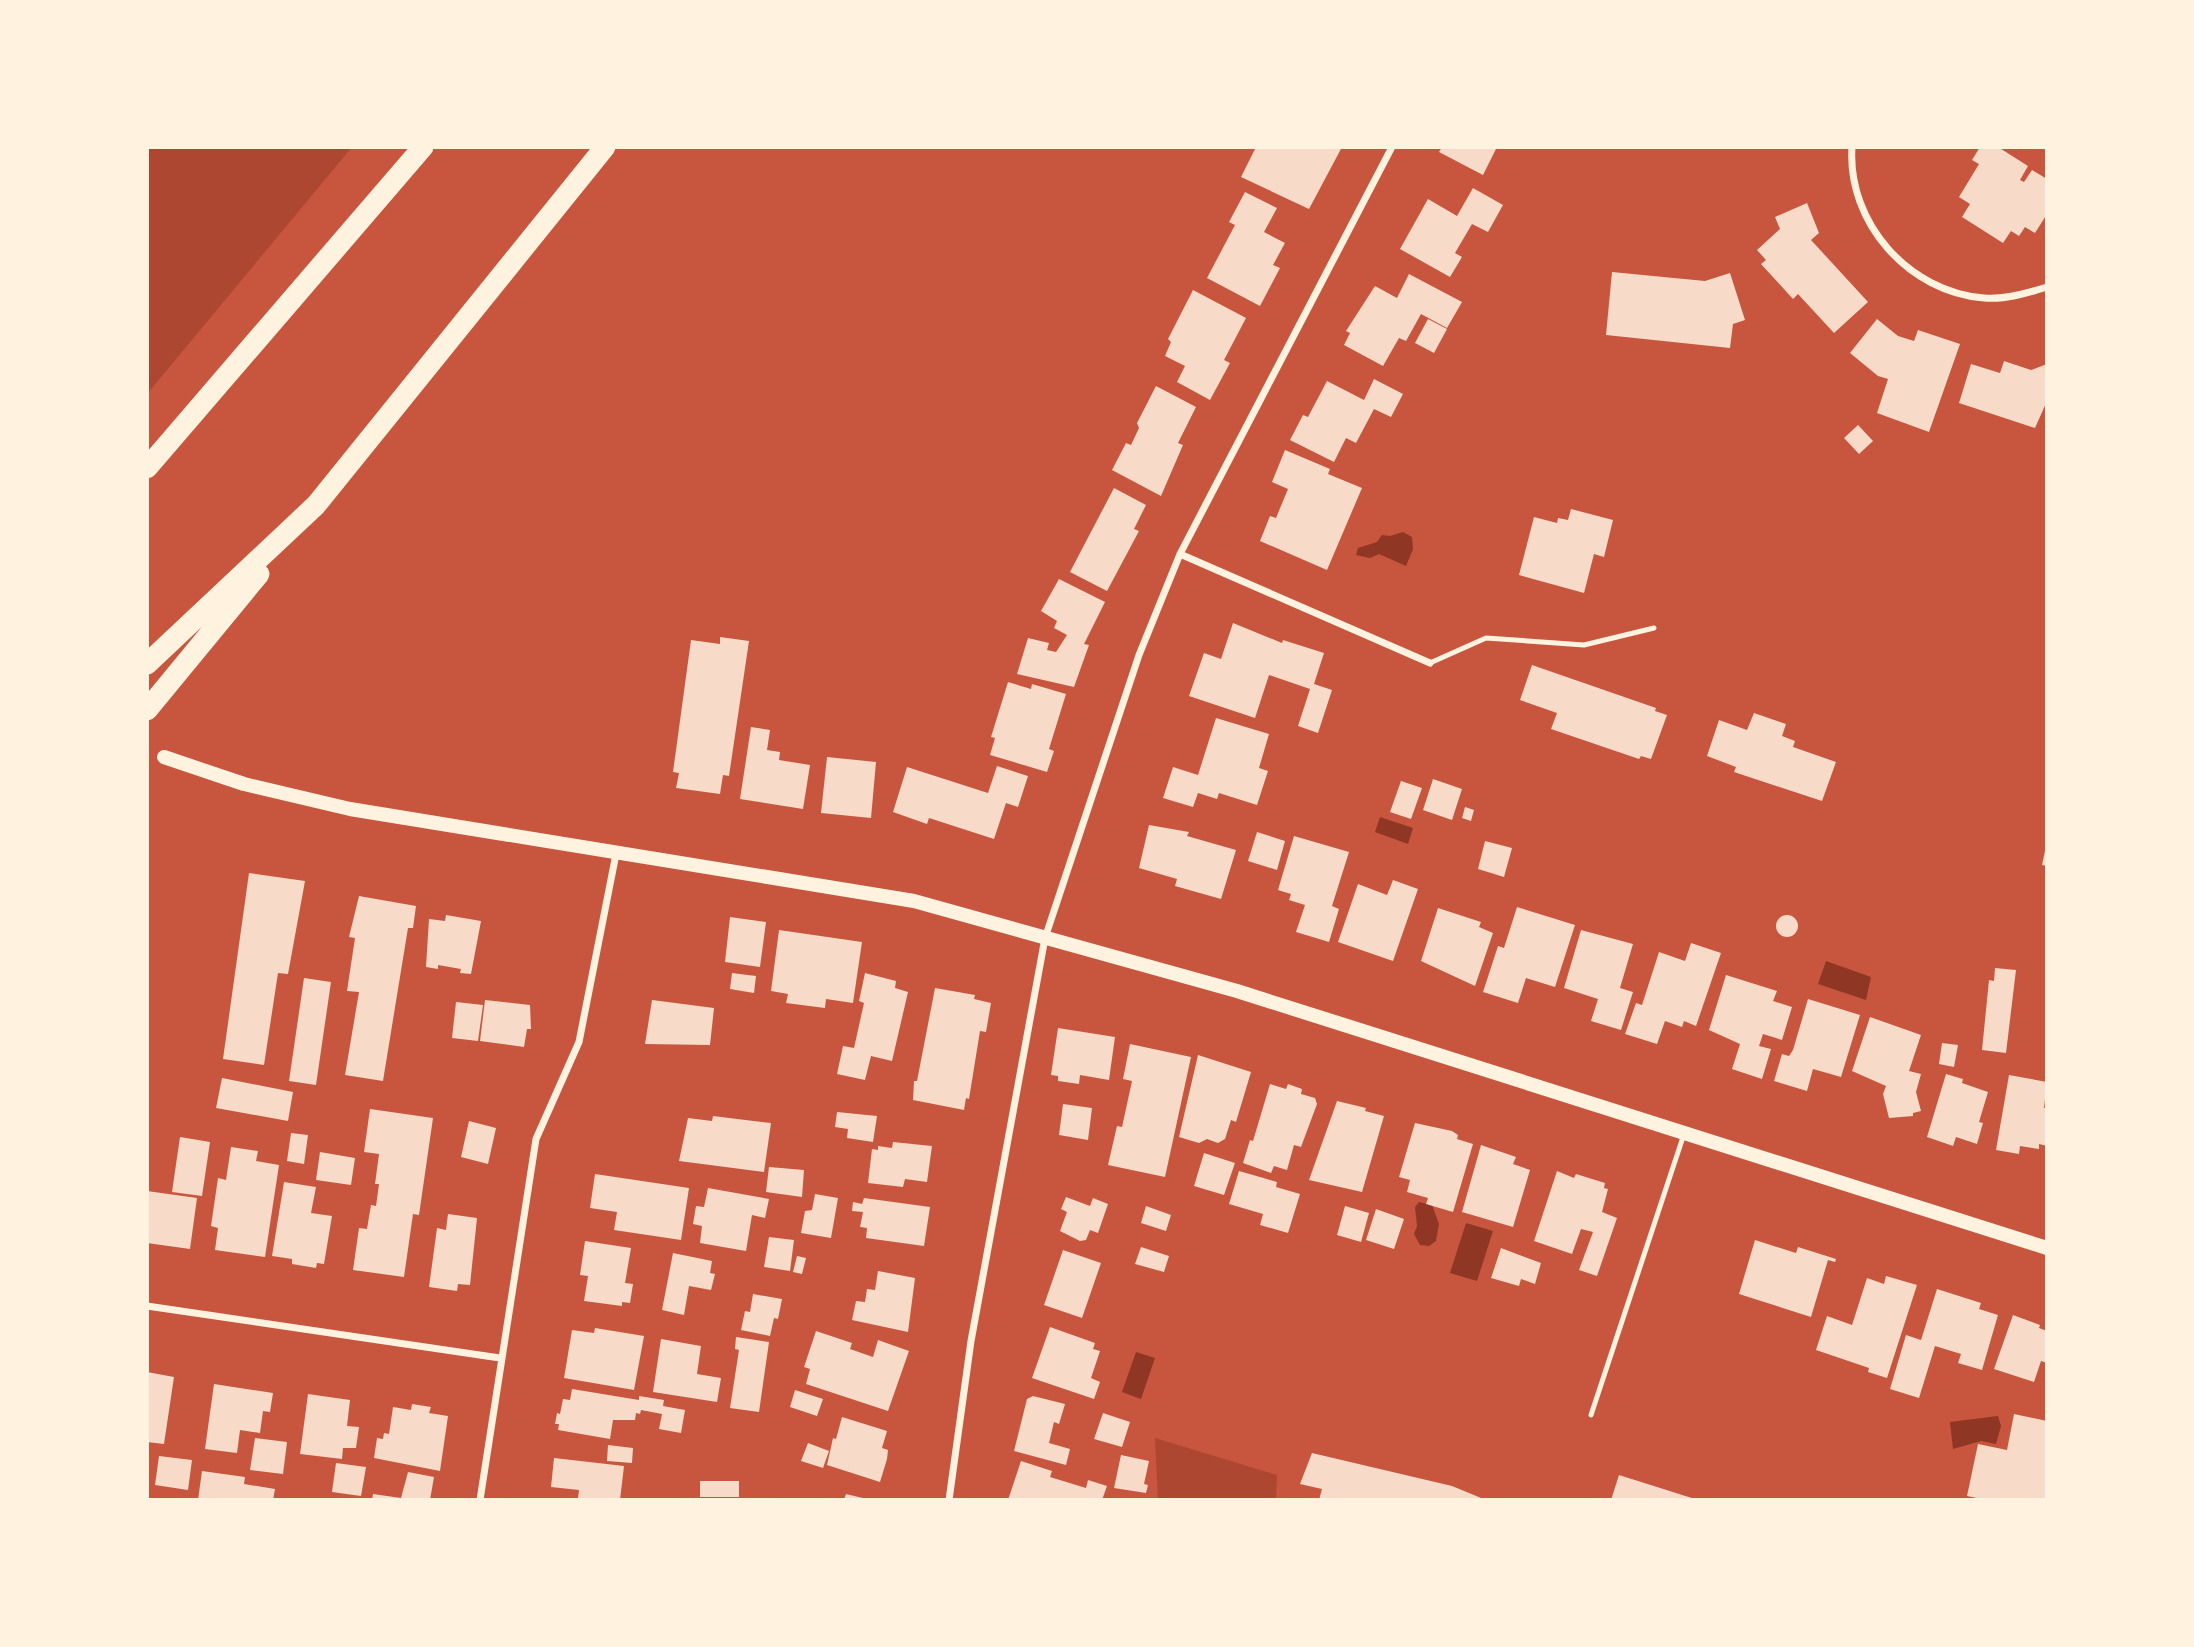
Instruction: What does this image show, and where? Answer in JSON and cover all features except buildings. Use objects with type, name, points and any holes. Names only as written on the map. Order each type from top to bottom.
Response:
[{"type":"highway","points":[[147,468],[423,147]]},
{"type":"highway","points":[[147,710],[605,147]]},
{"type":"highway","points":[[147,463],[166,446]]},
{"type":"highway","points":[[147,664],[316,505]]},
{"type":"main road","points":[[164,757],[244,783],[350,809],[914,901],[1237,991],[2047,1248]]},
{"type":"street","points":[[949,1500],[971,1340],[1045,938],[1139,655],[1180,554],[1392,147]]},
{"type":"street","points":[[1852,147],[1854,180],[1864,214],[1884,245],[1903,266],[1954,293],[1985,298],[2015,296],[2047,287]]},
{"type":"street","points":[[1180,554],[1430,663]]},
{"type":"street","points":[[480,1500],[536,1139],[579,1042],[616,854]]},
{"type":"street","points":[[147,1306],[500,1358]]},
{"type":"lane","points":[[1430,663],[1486,638],[1584,645],[1654,628]]},
{"type":"lane","points":[[1591,1415],[1684,1134]]},
{"type":"shaded area","points":[[147,147],[352,147],[147,394]]},
{"type":"shaded area","points":[[1403,532],[1412,537],[1413,549],[1406,566],[1379,554],[1370,558],[1356,555],[1358,548],[1377,542],[1382,535],[1390,536]]},
{"type":"shaded area","points":[[1380,817],[1413,828],[1408,844],[1375,832]]},
{"type":"shaded area","points":[[1826,961],[1871,977],[1866,1000],[1818,984]]},
{"type":"shaded area","points":[[1419,1202],[1432,1205],[1439,1224],[1436,1241],[1429,1246],[1420,1245],[1414,1234],[1417,1226],[1415,1207]]},
{"type":"shaded area","points":[[1466,1223],[1493,1231],[1477,1281],[1450,1273]]},
{"type":"shaded area","points":[[1136,1352],[1155,1358],[1141,1399],[1122,1392]]},
{"type":"shaded area","points":[[1998,1416],[2001,1426],[1996,1444],[1981,1441],[1953,1449],[1950,1422]]},
{"type":"shaded area","points":[[1155,1438],[1277,1475],[1276,1500],[1158,1500]]}]
